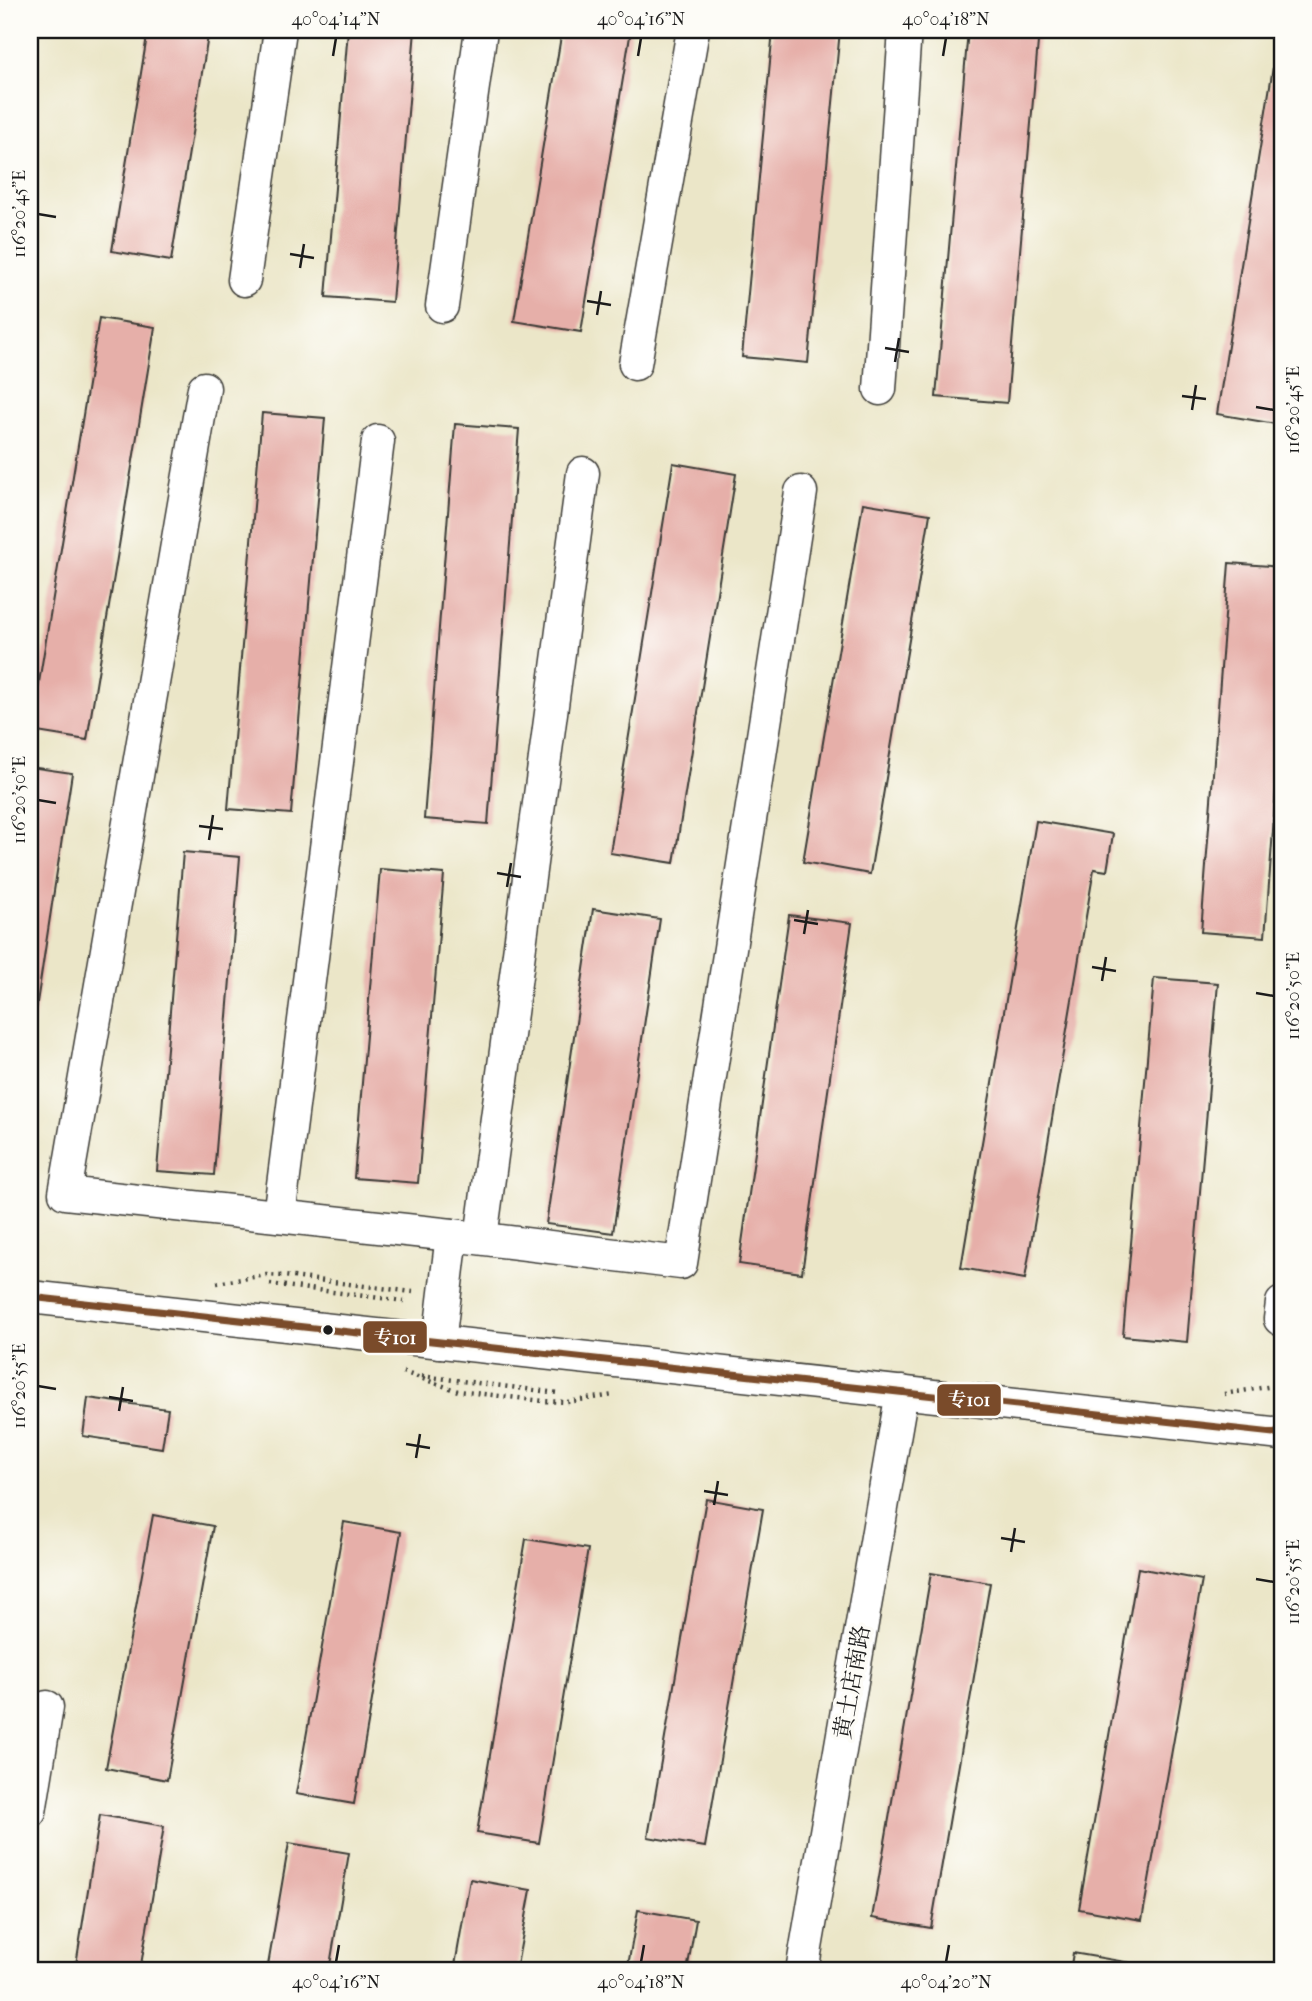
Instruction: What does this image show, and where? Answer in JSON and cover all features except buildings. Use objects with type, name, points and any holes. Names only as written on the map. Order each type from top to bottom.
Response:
[{"type":"street","points":[[244,280],[280,30]]},
{"type":"street","points":[[442,306],[481,30]]},
{"type":"street","points":[[635,364],[693,30]]},
{"type":"street","points":[[880,388],[905,30]]},
{"type":"street","points":[[204,388],[65,1193],[681,1263],[801,492]]},
{"type":"street","points":[[279,1216],[377,441]]},
{"type":"street","points":[[439,1342],[467,1237],[583,473]]},
{"type":"street","points":[[30,1297],[1282,1434]]},
{"type":"street","points":[[1282,1303],[1282,1319]]},
{"type":"street","name":"黄土店南路","points":[[802,1971],[902,1392]]},
{"type":"street","points":[[30,1812],[47,1707]]},
{"type":"path","points":[[270,1284],[404,1301]]},
{"type":"path","points":[[422,1376],[558,1393]]},
{"type":"transit line","name":"专101","points":[[30,1297],[1282,1434]]}]
